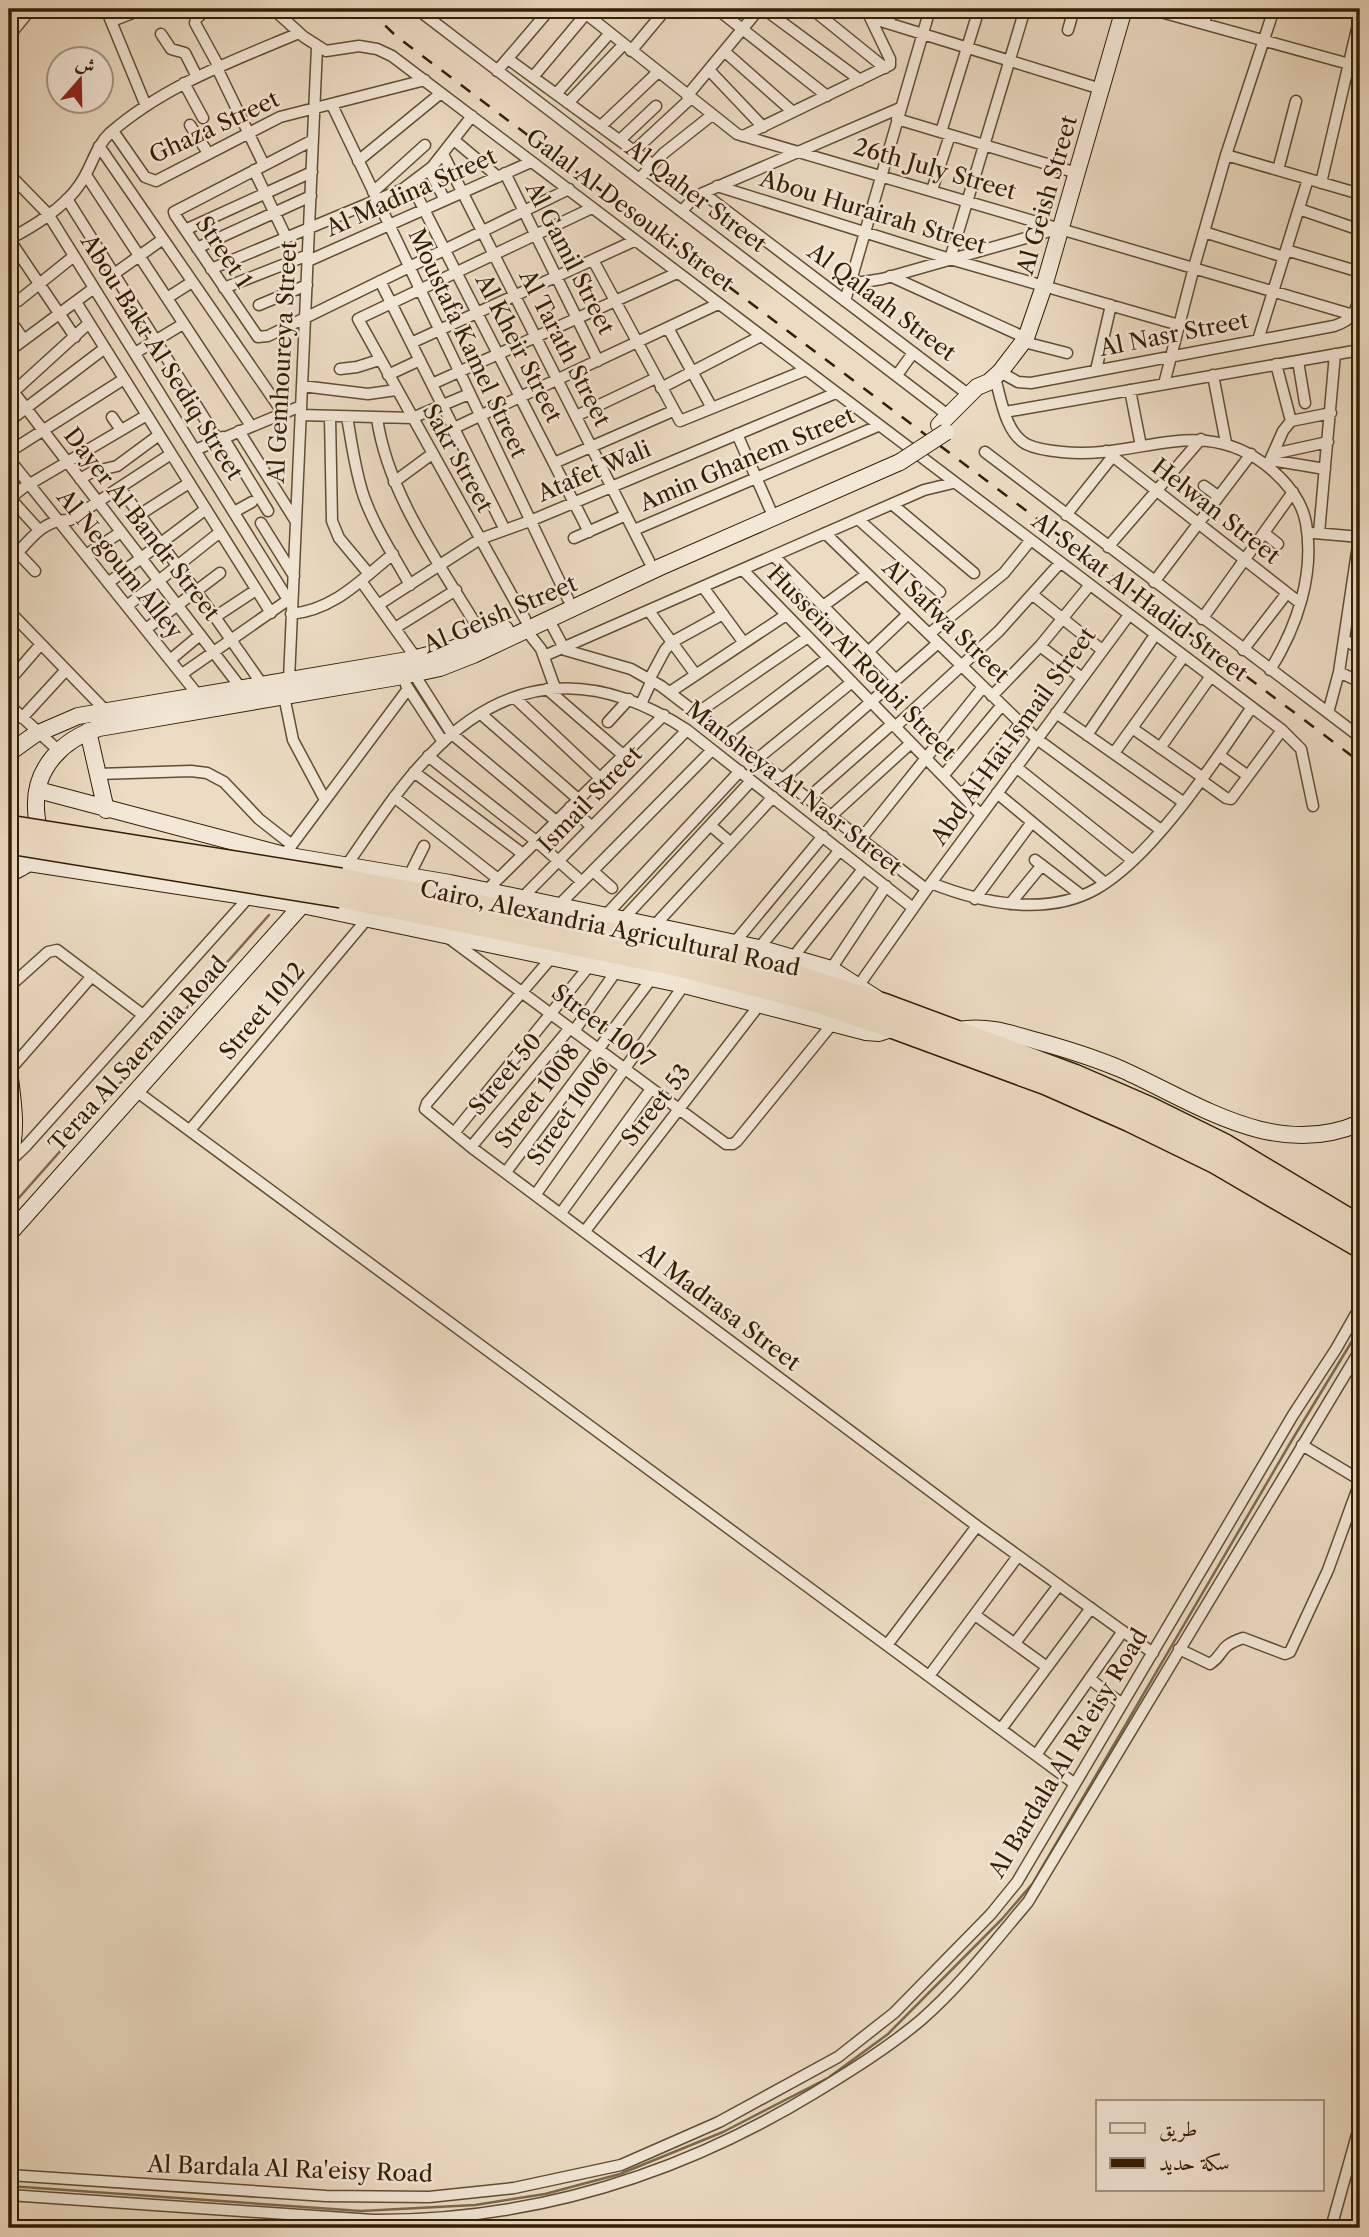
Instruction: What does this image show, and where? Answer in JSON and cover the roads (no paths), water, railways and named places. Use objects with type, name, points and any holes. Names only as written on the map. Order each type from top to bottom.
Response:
[{"type":"highway","name":"Cairo, Alexandria Agricultural Road","points":[[9,826],[458,901],[723,957],[790,974],[958,1030],[1074,1075],[1225,1145],[1360,1226]]},
{"type":"highway","name":"Cairo, Alexandria Agricultural Road","points":[[9,843],[343,881],[807,999],[1035,1080],[1130,1121],[1214,1162],[1360,1247]]},
{"type":"main road","name":"Al Geish Street","points":[[9,752],[38,732],[78,716],[105,710],[262,684],[286,688],[410,674],[458,662],[546,615],[658,568],[899,454],[945,424],[985,394],[1025,340],[1044,286],[1124,9]]},
{"type":"main road","name":"Al Geish Street","points":[[945,424],[979,385],[995,377]]},
{"type":"main road","name":"Al Geish Street","points":[[546,615],[568,599],[649,561],[899,454]]},
{"type":"main road","name":"Al Geish Street","points":[[30,863],[40,841],[36,809],[38,790],[47,765],[69,741],[88,731],[286,688],[410,674],[484,638],[526,625]]},
{"type":"main road","points":[[88,731],[106,810]]},
{"type":"main road","points":[[38,790],[106,810],[288,850],[343,881],[409,876],[493,885],[523,897],[794,956],[831,969],[887,1005]]},
{"type":"main road","points":[[9,860],[302,905],[684,985],[873,1033],[894,1028]]},
{"type":"main road","points":[[9,875],[30,863]]},
{"type":"main road","name":"Teraa Al Saerania Road","points":[[9,1234],[302,905]]},
{"type":"main road","points":[[958,1030],[992,1028],[1082,1054],[1235,1123],[1269,1133],[1305,1136],[1340,1131],[1360,1124]]},
{"type":"main road","points":[[9,1071],[15,1129],[9,1161]]},
{"type":"street","points":[[9,36],[30,9]]},
{"type":"street","points":[[106,9],[146,106]]},
{"type":"street","points":[[112,21],[143,9]]},
{"type":"street","points":[[207,9],[195,23],[248,132],[265,193],[286,237]]},
{"type":"street","points":[[273,9],[317,47]]},
{"type":"street","name":"Al Qaher Street","points":[[417,9],[897,375],[945,424]]},
{"type":"street","points":[[497,71],[550,9]]},
{"type":"street","points":[[717,9],[731,13],[743,29],[827,96]]},
{"type":"street","points":[[635,150],[689,97],[759,9]]},
{"type":"street","points":[[764,9],[860,80]]},
{"type":"street","points":[[888,23],[893,9]]},
{"type":"street","points":[[845,301],[930,9]]},
{"type":"street","points":[[932,190],[979,9]]},
{"type":"street","points":[[950,259],[1025,9]]},
{"type":"street","points":[[1068,30],[1074,9]]},
{"type":"street","points":[[1150,9],[1360,67]]},
{"type":"street","points":[[1204,24],[1208,9]]},
{"type":"street","points":[[1164,384],[1226,155],[1274,9]]},
{"type":"street","points":[[533,77],[585,10]]},
{"type":"street","name":"26th July Street","points":[[585,10],[732,132],[1358,315]]},
{"type":"street","points":[[568,103],[663,10]]},
{"type":"street","points":[[817,10],[885,68]]},
{"type":"street","points":[[869,13],[888,23],[1101,89]]},
{"type":"street","points":[[743,136],[885,68],[891,61],[869,13]]},
{"type":"street","points":[[1321,183],[1360,16]]},
{"type":"street","points":[[75,337],[9,239],[67,198],[86,175],[99,146],[113,131],[146,106],[184,83],[299,33]]},
{"type":"street","points":[[556,94],[610,33]]},
{"type":"street","points":[[162,34],[171,49],[185,53],[197,77]]},
{"type":"street","name":"Galal Al Desouki Street","points":[[317,47],[326,51],[359,46],[377,49],[392,56],[836,393],[878,426],[899,454]]},
{"type":"street","name":"Al Gemhoureya Street","points":[[317,47],[294,576],[286,688],[293,740],[326,800]]},
{"type":"street","points":[[724,51],[793,112]]},
{"type":"street","name":"Al Qaher Street","points":[[508,59],[652,163]]},
{"type":"street","points":[[709,70],[763,127]]},
{"type":"street","points":[[601,126],[658,72]]},
{"type":"street","name":"Ghaza Street","points":[[113,131],[145,177],[152,181],[280,117],[425,80]]},
{"type":"street","points":[[184,83],[203,118]]},
{"type":"street","points":[[358,161],[441,93]]},
{"type":"street","points":[[1278,170],[1297,101]]},
{"type":"street","name":"Moustafa Kamel Street","points":[[331,105],[568,599]]},
{"type":"street","points":[[620,140],[656,106]]},
{"type":"street","points":[[682,211],[703,192],[899,114],[945,134],[1077,173]]},
{"type":"street","points":[[639,179],[652,163],[712,115]]},
{"type":"street","points":[[211,270],[375,197],[411,184],[429,170],[472,116]]},
{"type":"street","points":[[190,125],[208,153]]},
{"type":"street","points":[[259,168],[313,140]]},
{"type":"street","name":"Al Gamil Street","points":[[454,140],[501,175],[535,234],[598,361]]},
{"type":"street","points":[[375,197],[425,145]]},
{"type":"street","points":[[99,146],[283,413]]},
{"type":"street","name":"Al Tarath Street","points":[[443,154],[649,561]]},
{"type":"street","points":[[1226,155],[1360,194]]},
{"type":"street","name":"Al Madina Street","points":[[224,288],[389,225],[531,162]]},
{"type":"street","name":"Street 1","points":[[259,168],[175,210],[175,215],[255,335],[263,338],[305,318]]},
{"type":"street","points":[[429,170],[445,200]]},
{"type":"street","points":[[185,230],[312,172]]},
{"type":"street","name":"Abou Bakr Al Sediq Street","points":[[9,174],[48,214],[234,512],[290,607]]},
{"type":"street","points":[[86,175],[251,426]]},
{"type":"street","points":[[1258,340],[1308,179]]},
{"type":"street","name":"Al Kheir Street","points":[[411,184],[589,532]]},
{"type":"street","name":"Abou Hurairah Street","points":[[717,186],[950,259],[1179,325]]},
{"type":"street","points":[[305,318],[569,190]]},
{"type":"street","name":"Al Qalaah Street","points":[[703,192],[969,395]]},
{"type":"street","points":[[197,248],[311,196]]},
{"type":"street","points":[[67,198],[155,341],[268,511]]},
{"type":"street","points":[[391,303],[592,208]]},
{"type":"street","points":[[1299,209],[1360,230]]},
{"type":"street","points":[[849,282],[890,276],[1061,228]]},
{"type":"street","points":[[1204,232],[1360,272]]},
{"type":"street","points":[[114,274],[163,239]]},
{"type":"street","points":[[411,343],[634,240]]},
{"type":"street","points":[[18,301],[74,256]]},
{"type":"street","points":[[593,260],[673,411],[681,421],[806,370]]},
{"type":"street","points":[[432,384],[677,273]]},
{"type":"street","points":[[890,276],[1025,340],[1067,353]]},
{"type":"street","points":[[380,281],[505,530]]},
{"type":"street","points":[[167,298],[192,282]]},
{"type":"street","points":[[259,305],[307,285]]},
{"type":"street","points":[[9,351],[94,288]]},
{"type":"street","points":[[1358,315],[1360,292]]},
{"type":"street","points":[[76,302],[271,613]]},
{"type":"street","name":"Sakr Street","points":[[391,303],[359,317],[358,322],[544,656],[551,688]]},
{"type":"street","points":[[454,428],[718,304]]},
{"type":"street","points":[[1096,370],[1111,305]]},
{"type":"street","name":"Al Nasr Street","points":[[995,377],[1027,383],[1334,326],[1358,315]]},
{"type":"street","points":[[9,319],[24,340]]},
{"type":"street","points":[[10,392],[89,323]]},
{"type":"street","points":[[135,353],[183,324]]},
{"type":"street","points":[[668,328],[712,408]]},
{"type":"street","points":[[576,416],[692,372],[761,336]]},
{"type":"street","points":[[9,421],[105,348]]},
{"type":"street","points":[[1005,412],[1360,350]]},
{"type":"street","points":[[897,375],[913,353]]},
{"type":"street","points":[[1270,670],[1290,635],[1300,603],[1325,469],[1335,354]]},
{"type":"street","points":[[340,369],[379,360]]},
{"type":"street","points":[[388,375],[420,360]]},
{"type":"street","points":[[1298,361],[1305,403]]},
{"type":"street","points":[[1276,364],[1291,421]]},
{"type":"street","points":[[1213,375],[1226,443]]},
{"type":"street","points":[[995,377],[1005,412],[1017,436],[1026,444],[1052,451],[1110,454],[1141,446],[1201,439],[1226,443],[1270,460],[1325,469]]},
{"type":"street","points":[[9,452],[124,379]]},
{"type":"street","points":[[302,386],[368,394],[396,390]]},
{"type":"street","points":[[1130,390],[1141,446]]},
{"type":"street","name":"Dayer Al Bandr Street","points":[[10,392],[26,408],[242,688]]},
{"type":"street","name":"Atafet Wali","points":[[378,605],[480,539],[574,503],[836,393]]},
{"type":"street","points":[[195,450],[283,413],[301,411],[330,416],[411,418],[469,394]]},
{"type":"street","points":[[554,463],[673,411]]},
{"type":"street","points":[[1270,460],[1283,431],[1291,421],[1331,413]]},
{"type":"street","points":[[39,530],[9,498],[147,415]]},
{"type":"street","points":[[330,416],[332,521],[378,605],[395,628],[410,674],[447,738],[556,821]]},
{"type":"street","points":[[112,417],[121,430]]},
{"type":"street","points":[[347,417],[365,498],[410,585]]},
{"type":"street","points":[[377,418],[383,452],[394,482],[484,638]]},
{"type":"street","name":"Amin Ghanem Street","points":[[634,530],[878,426]]},
{"type":"street","points":[[239,431],[295,520]]},
{"type":"street","points":[[737,434],[771,509]]},
{"type":"street","points":[[80,480],[93,472],[117,467],[159,435]]},
{"type":"street","points":[[1108,547],[1201,439]]},
{"type":"street","points":[[1270,460],[1328,442]]},
{"type":"street","name":"Al Sekat Al Hadid Street","points":[[985,452],[1360,737]]},
{"type":"street","points":[[9,562],[47,524],[57,520],[70,520],[171,454]]},
{"type":"street","points":[[394,482],[432,454]]},
{"type":"street","name":"Al Sekat Al Hadid Street","points":[[899,454],[953,483],[1282,730],[1301,749],[1313,806]]},
{"type":"street","points":[[1066,515],[1110,454]]},
{"type":"street","name":"Helwan Street","points":[[1110,454],[1300,603]]},
{"type":"street","points":[[1154,582],[1251,454]]},
{"type":"street","name":"Al Negoum Alley","points":[[9,459],[198,695]]},
{"type":"street","points":[[1270,460],[1293,492],[1313,532]]},
{"type":"street","points":[[139,515],[189,483]]},
{"type":"street","points":[[544,656],[892,504],[933,487],[953,483]]},
{"type":"street","points":[[1204,486],[1219,496]]},
{"type":"street","points":[[120,488],[262,684]]},
{"type":"street","points":[[1202,619],[1293,492]]},
{"type":"street","points":[[234,512],[252,502]]},
{"type":"street","points":[[892,504],[974,573]]},
{"type":"street","points":[[108,583],[206,509]]},
{"type":"street","points":[[574,538],[626,515]]},
{"type":"street","points":[[858,519],[940,592]]},
{"type":"street","points":[[261,523],[294,576]]},
{"type":"street","points":[[86,555],[121,532]]},
{"type":"street","points":[[127,606],[220,532]]},
{"type":"street","points":[[1313,532],[1360,535],[1357,576],[1339,672],[1328,713]]},
{"type":"street","name":"Al Safwa Street","points":[[825,533],[1037,739],[1161,830]]},
{"type":"street","points":[[1264,533],[1278,544]]},
{"type":"street","points":[[929,634],[1004,573],[1030,541]]},
{"type":"street","points":[[18,553],[35,571]]},
{"type":"street","points":[[182,674],[271,613],[290,607],[308,611],[329,604],[393,554]]},
{"type":"street","points":[[774,556],[896,680]]},
{"type":"street","points":[[808,798],[961,665],[1033,595],[1060,563]]},
{"type":"street","name":"Hussein Al Roubi Street","points":[[743,570],[981,815]]},
{"type":"street","points":[[146,629],[220,573]]},
{"type":"street","points":[[822,606],[867,574]]},
{"type":"street","points":[[992,696],[1040,646],[1089,586]]},
{"type":"street","points":[[703,587],[744,643]]},
{"type":"street","points":[[215,617],[256,590]]},
{"type":"street","points":[[395,628],[456,590]]},
{"type":"street","points":[[1243,650],[1287,593]]},
{"type":"street","points":[[1033,595],[1102,650]]},
{"type":"street","points":[[9,611],[105,710]]},
{"type":"street","points":[[649,611],[696,676]]},
{"type":"street","points":[[641,704],[665,650],[672,642],[723,614]]},
{"type":"street","points":[[868,652],[908,614]]},
{"type":"street","points":[[546,615],[564,648]]},
{"type":"street","points":[[394,797],[493,885],[662,714],[673,694],[786,615]]},
{"type":"street","name":"Abd Al Hai Ismail Street","points":[[859,985],[1016,766],[1129,615]]},
{"type":"street","points":[[9,630],[17,620]]},
{"type":"street","points":[[170,660],[200,635]]},
{"type":"street","points":[[1087,735],[1155,635]]},
{"type":"street","points":[[697,713],[808,637]]},
{"type":"street","points":[[1345,640],[1360,649]]},
{"type":"street","points":[[783,779],[938,643]]},
{"type":"street","points":[[9,681],[41,644]]},
{"type":"street","points":[[1040,646],[1082,678]]},
{"type":"street","name":"Mansheya Al Nasr Street","points":[[564,648],[631,669],[651,679],[861,839],[929,886],[975,899],[1010,904],[1049,903],[1081,895],[1105,883],[1161,830],[1252,707]]},
{"type":"street","points":[[1114,753],[1184,656]]},
{"type":"street","points":[[726,735],[828,658]]},
{"type":"street","points":[[22,718],[66,670]]},
{"type":"street","points":[[1339,672],[1360,682]]},
{"type":"street","points":[[98,774],[191,771],[207,773],[224,782],[288,850],[326,800],[410,674]]},
{"type":"street","points":[[1160,748],[1211,676]]},
{"type":"street","points":[[757,759],[852,682]]},
{"type":"street","points":[[861,839],[983,687]]},
{"type":"street","points":[[551,688],[623,755]]},
{"type":"street","name":"Mansheya Al Nasr Street","points":[[343,881],[394,797],[447,738],[481,714],[515,698],[551,688],[596,690],[641,704],[687,730],[913,908]]},
{"type":"street","points":[[515,698],[600,778]]},
{"type":"street","points":[[608,722],[629,699]]},
{"type":"street","points":[[9,705],[59,751]]},
{"type":"street","points":[[943,776],[1002,705]]},
{"type":"street","points":[[1056,713],[1183,802]]},
{"type":"street","points":[[481,714],[574,803],[592,827]]},
{"type":"street","points":[[962,796],[1020,723]]},
{"type":"street","points":[[1132,728],[1226,798],[1231,799],[1282,730]]},
{"type":"street","name":"Ismail Street","points":[[523,897],[687,730]]},
{"type":"street","points":[[831,816],[911,743]]},
{"type":"street","points":[[559,905],[712,750]]},
{"type":"street","points":[[1219,755],[1248,776]]},
{"type":"street","points":[[428,757],[536,841],[582,882]]},
{"type":"street","points":[[1016,766],[1132,860]]},
{"type":"street","points":[[606,915],[740,771]]},
{"type":"street","points":[[414,772],[523,853]]},
{"type":"street","points":[[624,918],[751,780]]},
{"type":"street","points":[[997,793],[1105,883]]},
{"type":"street","points":[[655,925],[773,797]]},
{"type":"street","points":[[975,899],[1032,822]]},
{"type":"street","points":[[710,825],[731,843]]},
{"type":"street","points":[[735,942],[822,836]]},
{"type":"street","points":[[409,876],[424,846]]},
{"type":"street","points":[[760,948],[840,850]]},
{"type":"street","points":[[1010,904],[1039,863],[1081,895]]},
{"type":"street","points":[[794,956],[863,869]]},
{"type":"street","points":[[593,871],[612,888]]},
{"type":"street","points":[[831,969],[886,886]]},
{"type":"street","points":[[9,1161],[26,1146],[249,897]]},
{"type":"street","name":"Street 1012","points":[[190,1130],[367,919]]},
{"type":"street","name":"Street 1007","points":[[445,935],[726,1144],[737,1141],[833,1023]]},
{"type":"street","points":[[9,987],[52,950],[60,951],[143,1016]]},
{"type":"street","name":"Al Madrasa Street","points":[[552,957],[425,1109],[471,1147],[976,1526],[1153,1653]]},
{"type":"street","points":[[454,1133],[590,965]]},
{"type":"street","name":"Street 50","points":[[471,1147],[572,1029],[617,970]]},
{"type":"street","points":[[9,1071],[92,976]]},
{"type":"street","name":"Street 1008","points":[[506,1172],[652,978]]},
{"type":"street","name":"Street 1006","points":[[536,1194],[684,985]]},
{"type":"street","name":"Street 53","points":[[585,1231],[760,1004]]},
{"type":"street","points":[[561,1213],[651,1088]]},
{"type":"street","points":[[136,1091],[1075,1784]]},
{"type":"street","name":"Al Bardala Al Ra'eisy Road","points":[[9,2175],[339,2196],[429,2197],[514,2188],[621,2165],[719,2122],[838,2057],[894,2013],[1005,1898],[1360,1307]]},
{"type":"street","name":"Al Bardala Al Ra'eisy Road","points":[[9,2195],[373,2220],[443,2218],[539,2204],[603,2189],[676,2163],[747,2131],[830,2084],[922,2019],[978,1961],[1028,1902],[1360,1350]]},
{"type":"street","points":[[1179,1649],[1210,1664],[1226,1644],[1243,1638],[1284,1654],[1290,1652],[1328,1570],[1360,1481],[1303,1445]]},
{"type":"street","points":[[887,1645],[976,1526]]},
{"type":"street","points":[[929,1676],[1018,1556]]},
{"type":"street","points":[[1015,1643],[1059,1586]]},
{"type":"street","points":[[1001,1729],[1091,1608]]},
{"type":"street","points":[[975,1615],[1047,1667]]},
{"type":"street","points":[[1036,1755],[1123,1631]]},
{"type":"street","points":[[1090,1679],[1122,1704]]},
{"type":"street","points":[[1331,2228],[1360,2124]]},
{"type":"waterway","points":[[9,1209],[269,915]]},
{"type":"waterway","points":[[9,2186],[361,2211],[475,2205],[545,2194],[620,2174],[723,2132],[828,2078],[888,2034],[1002,1919],[1033,1883],[1360,1328]]},
{"type":"railway","points":[[368,9],[396,36],[1360,762]]}]
